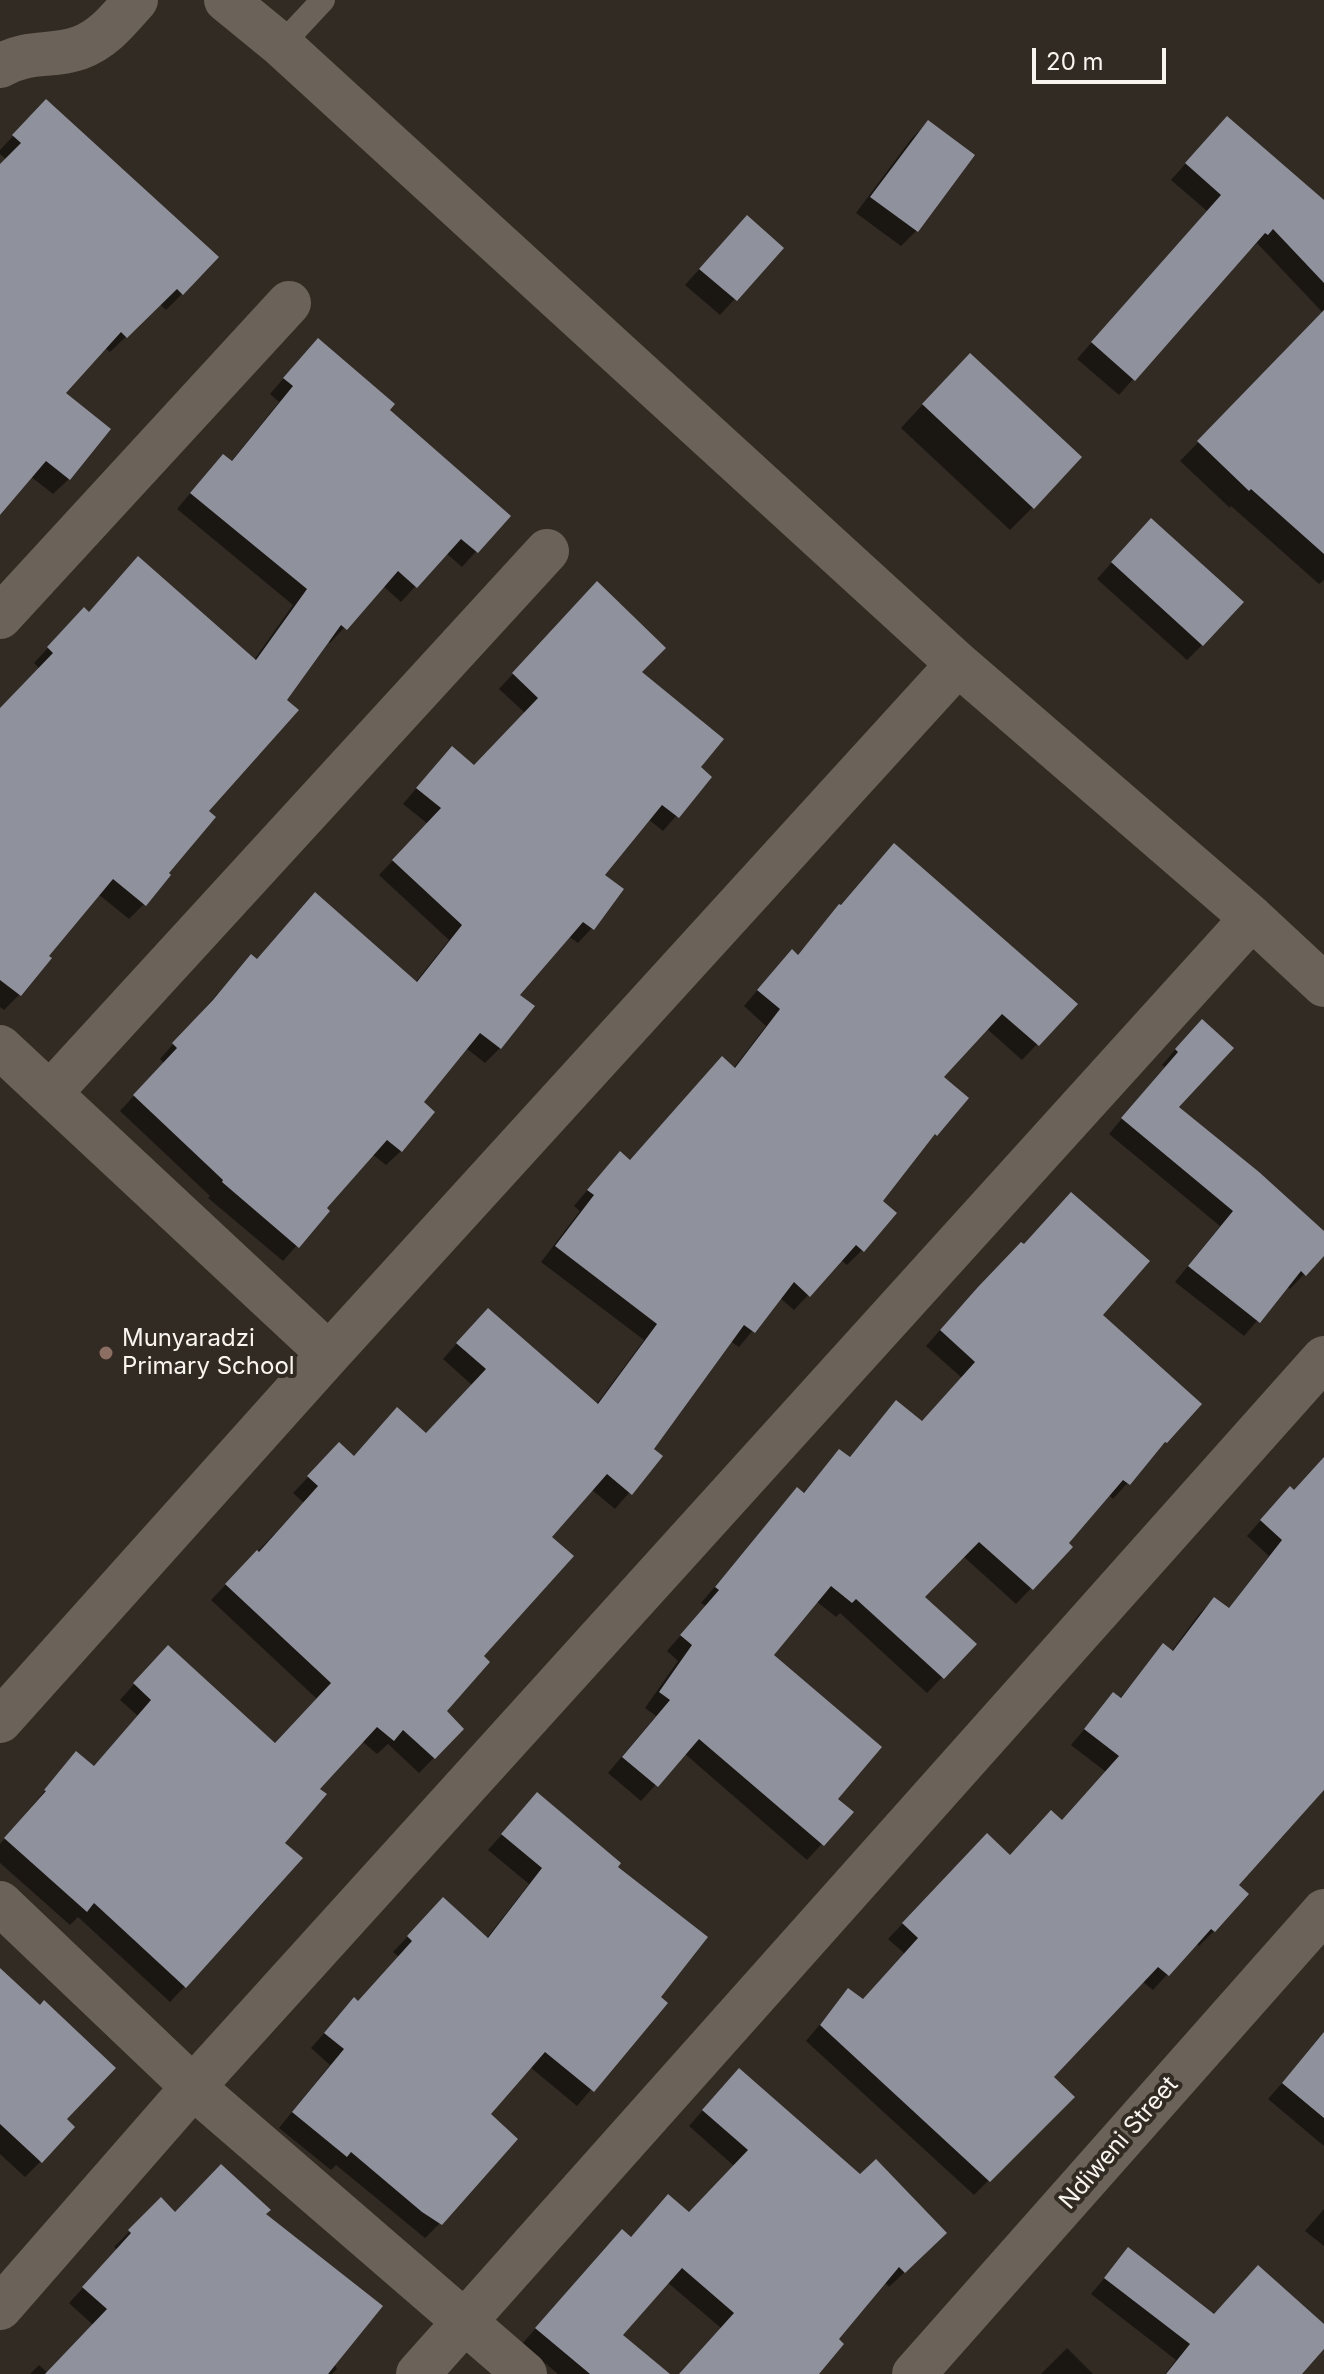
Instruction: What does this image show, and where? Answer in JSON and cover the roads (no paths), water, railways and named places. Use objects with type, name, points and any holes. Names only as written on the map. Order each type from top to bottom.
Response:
[{"type":"street","points":[[0,66],[18,56],[78,48],[106,34],[136,0]]},
{"type":"street","points":[[226,0],[281,45],[958,664],[1252,918],[1324,985]]},
{"type":"street","points":[[0,617],[289,303]]},
{"type":"street","points":[[51,1092],[547,551]]},
{"type":"street","points":[[0,1721],[329,1354],[958,664]]},
{"type":"street","points":[[0,2308],[193,2087],[1252,918]]},
{"type":"street","points":[[0,1047],[329,1354]]},
{"type":"street","points":[[418,2374],[1324,1358]]},
{"type":"street","points":[[0,1903],[193,2087],[525,2374]]},
{"type":"street","name":"Ndiweni Street","points":[[914,2374],[1324,1911]]},
{"type":"lane","points":[[281,45],[323,0]]},
{"type":"place","name":"Munyaradzi Primary School","points":[[106,1353]]}]
